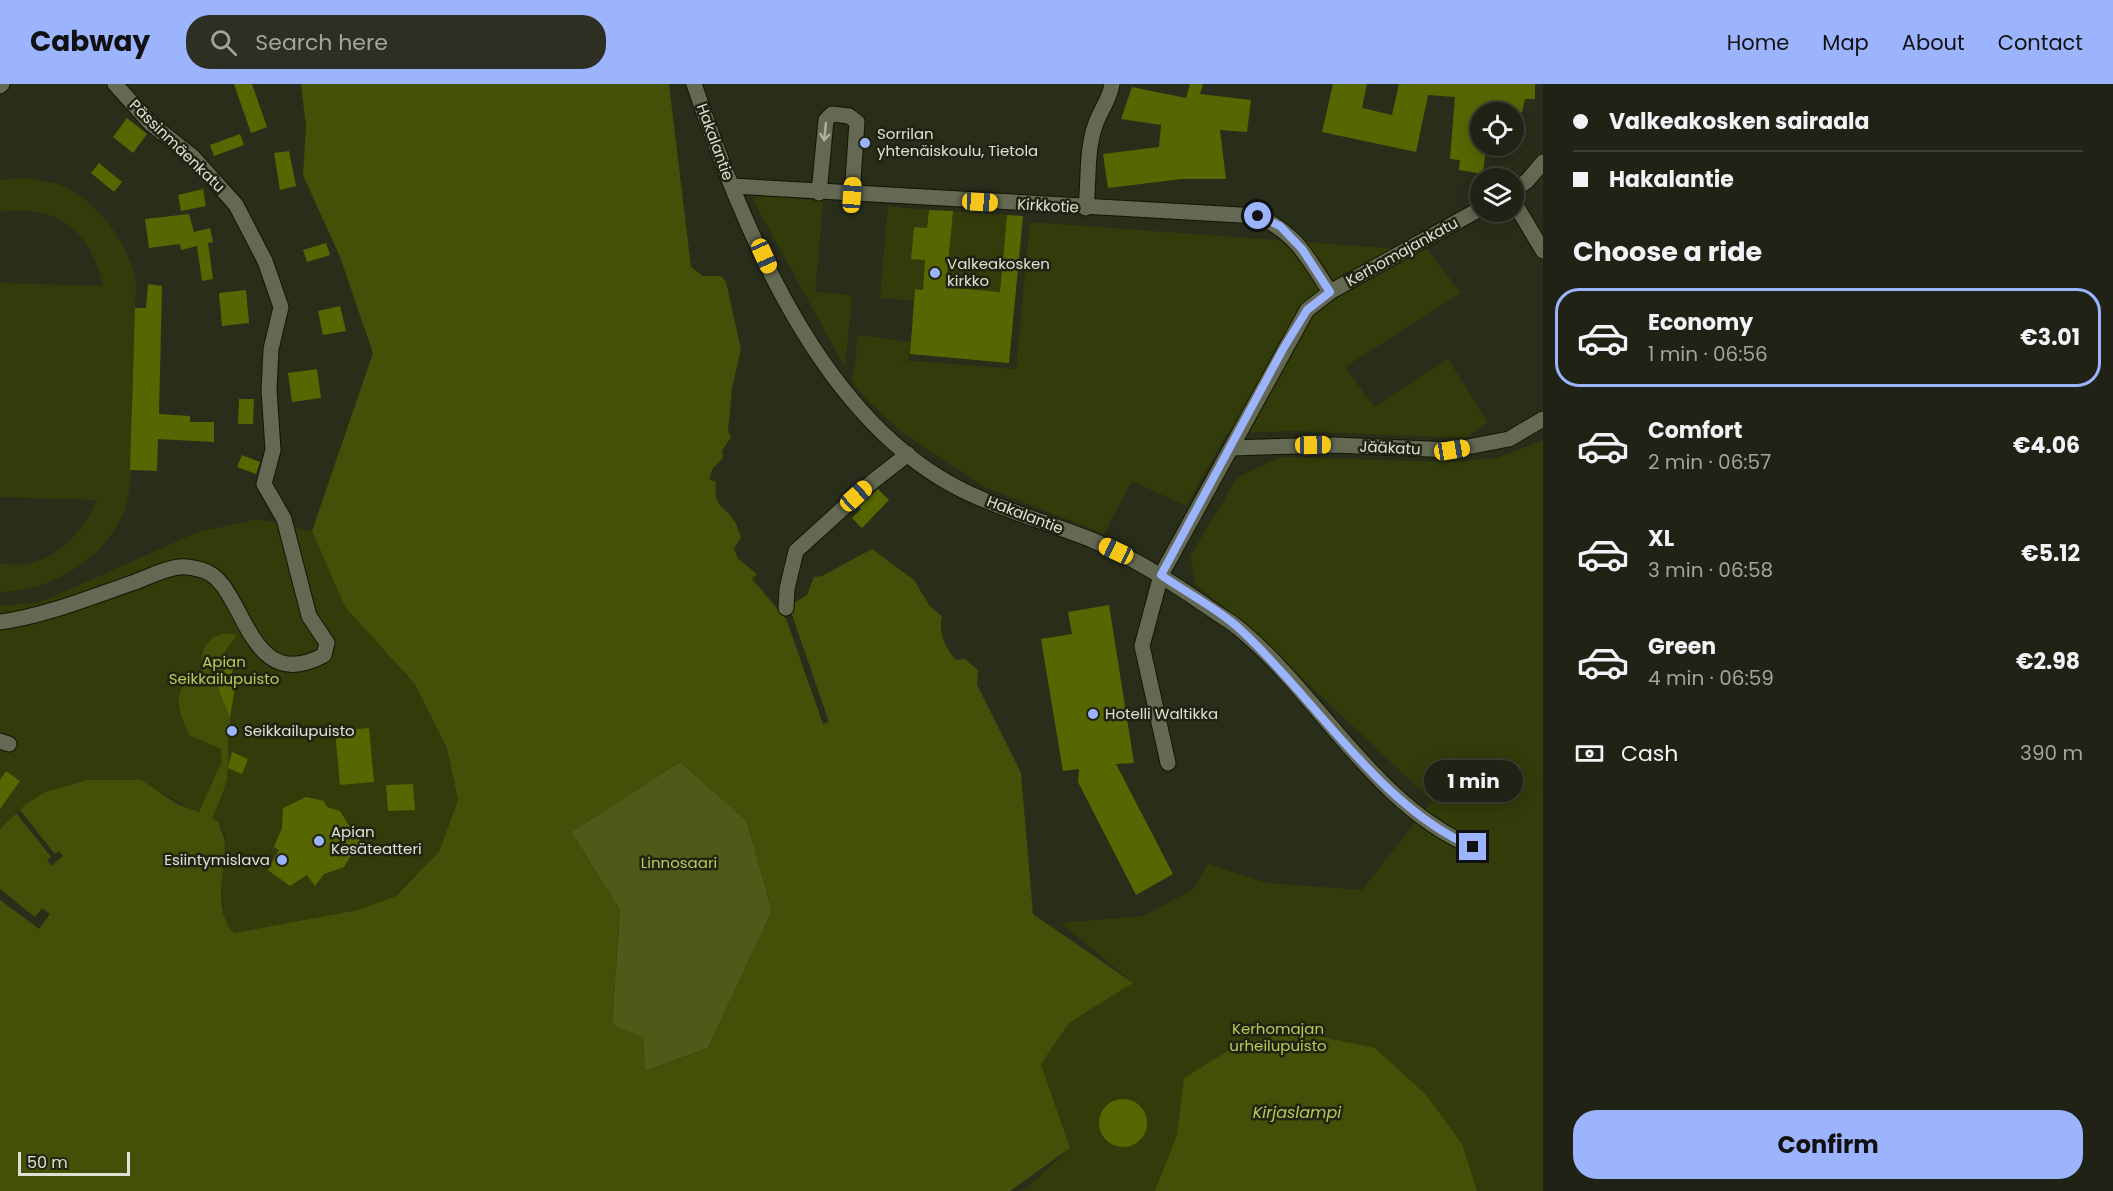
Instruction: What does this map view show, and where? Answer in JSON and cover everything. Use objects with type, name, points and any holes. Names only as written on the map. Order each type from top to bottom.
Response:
[{"type":"street","name":"Pässinmäenkatu","points":[[0,622],[96,596],[180,566],[204,570],[217,579],[256,644],[271,657],[290,663],[302,663],[324,655],[327,643],[309,616],[284,519],[264,484],[273,450],[269,390],[271,349],[281,307],[265,261],[236,205],[193,157],[150,123],[115,84]]},
{"type":"street","name":"Hakalantie","points":[[694,84],[732,186],[771,274],[811,343],[862,410],[908,454],[963,490],[1093,541],[1161,575],[1242,631],[1382,781],[1421,817],[1455,840],[1473,847]]},
{"type":"street","points":[[1086,208],[1092,141],[1096,122],[1110,95],[1112,84]]},
{"type":"street","points":[[819,193],[826,120],[832,114],[849,116],[857,122],[852,195]]},
{"type":"street","points":[[1524,183],[1543,162]]},
{"type":"street","name":"Kirkkotie","points":[[732,186],[852,195],[1258,216],[1280,226],[1302,249],[1330,292]]},
{"type":"street","name":"Kerhomajankatu","points":[[1168,763],[1142,646],[1161,575],[1307,310],[1330,292],[1470,215]]},
{"type":"street","points":[[1524,219],[1543,251]]},
{"type":"street","name":"Jääkatu","points":[[1231,448],[1334,445],[1452,450],[1509,439],[1543,419]]},
{"type":"street","points":[[786,608],[787,589],[796,551],[872,482],[908,454]]},
{"type":"green space","points":[[26,178],[69,189],[92,205],[111,227],[126,251],[135,278],[136,292],[132,462],[126,505],[107,540],[93,555],[76,568],[39,586],[0,592],[0,563],[16,565],[31,563],[59,550],[81,527],[97,500],[0,497],[0,283],[103,286],[90,250],[68,225],[38,212],[0,212],[0,180]]},
{"type":"green space","points":[[763,195],[823,201],[815,292],[852,295],[845,367],[755,204],[754,198]]},
{"type":"green space","points":[[888,206],[929,210],[927,228],[914,227],[911,258],[925,260],[923,290],[915,289],[914,301],[880,298]]},
{"type":"green space","points":[[953,211],[1007,215],[1000,292],[946,287]]},
{"type":"green space","points":[[1030,222],[1400,249],[1416,235],[1461,293],[1345,367],[1374,407],[1448,359],[1488,422],[1465,438],[1292,431],[1227,433],[1186,506],[1132,481],[1104,534],[983,486],[903,433],[869,402],[851,381],[857,355],[855,354],[858,335],[911,342],[909,360],[902,360],[1016,369]]},
{"type":"green space","name":"Kerhomajan urheilupuisto","points":[[1543,440],[1543,1191],[1023,1191],[1070,1148],[1041,1064],[1069,1023],[1133,983],[1061,923],[1143,916],[1194,889],[1208,864],[1267,883],[1362,890],[1432,801],[1245,624],[1196,585],[1190,556],[1238,477],[1280,457],[1452,462],[1498,458]]},
{"type":"green space","name":"Apian Seikkailupuisto","points":[[258,519],[312,531],[345,607],[415,684],[447,748],[458,800],[439,852],[396,896],[358,910],[234,933],[225,925],[221,883],[225,834],[219,822],[163,793],[25,805],[0,829],[0,606],[41,602],[198,532]]},
{"type":"green space","name":"Linnosaari","points":[[680,762],[747,821],[772,911],[708,1048],[645,1071],[612,1024],[620,910],[571,832]]},
{"type":"water","points":[[301,84],[669,84],[691,267],[703,276],[721,276],[726,282],[741,349],[732,388],[728,431],[731,437],[722,451],[723,458],[713,468],[709,479],[716,482],[717,501],[733,519],[739,530],[741,537],[734,549],[738,559],[757,574],[752,579],[787,620],[793,620],[789,606],[807,595],[814,577],[822,576],[872,549],[914,580],[929,605],[942,616],[942,634],[952,655],[956,660],[965,659],[978,670],[977,685],[1021,773],[1033,914],[1133,983],[1069,1023],[1041,1064],[1070,1148],[1010,1191],[0,1191],[0,829],[25,805],[45,792],[88,780],[141,780],[177,804],[199,812],[222,761],[221,749],[189,735],[181,715],[179,701],[182,688],[201,670],[204,650],[210,640],[225,634],[237,635],[225,651],[223,670],[214,677],[227,707],[230,721],[227,775],[212,818],[219,822],[225,841],[222,903],[228,925],[234,933],[358,910],[396,896],[439,852],[458,800],[447,748],[415,684],[345,607],[312,531],[373,353],[340,257],[303,175],[306,126]],"holes":[[[680,762],[747,821],[772,911],[708,1048],[645,1071],[644,1038],[612,1024],[620,910],[571,832]]]},
{"type":"water","name":"Kirjaslampi","points":[[1293,1031],[1375,1048],[1426,1095],[1462,1144],[1477,1191],[1155,1191],[1177,1135],[1184,1078],[1237,1045]]},
{"type":"pier","points":[[789,606],[829,722],[823,724],[784,613],[789,617],[786,608]]},
{"type":"pier","points":[[20,810],[55,854],[59,851],[63,856],[51,866],[47,860],[51,857],[16,813]]},
{"type":"pier","points":[[0,889],[35,917],[42,908],[50,914],[39,929],[0,900]]},
{"type":"building","points":[[234,84],[252,84],[267,127],[251,133]]},
{"type":"building","points":[[1190,84],[1203,84],[1200,94],[1251,100],[1247,132],[1220,130],[1226,179],[1182,179],[1108,188],[1103,154],[1159,147],[1161,125],[1121,119],[1132,87],[1186,98]]},
{"type":"building","points":[[1333,84],[1367,84],[1362,108],[1392,115],[1399,84],[1535,84],[1535,99],[1525,99],[1524,103],[1470,102],[1470,156],[1485,156],[1484,168],[1470,168],[1470,172],[1459,170],[1460,160],[1450,159],[1455,97],[1428,95],[1416,152],[1322,132]]},
{"type":"building","points":[[127,118],[147,134],[133,153],[113,137]]},
{"type":"building","points":[[240,134],[244,145],[214,156],[210,145]]},
{"type":"building","points":[[289,151],[296,186],[280,190],[274,153]]},
{"type":"building","points":[[99,163],[122,182],[114,192],[91,173]]},
{"type":"building","points":[[203,189],[206,206],[181,211],[178,195]]},
{"type":"building","name":"Valkeakosken kirkko","points":[[929,210],[953,211],[946,287],[1000,292],[1007,215],[1023,216],[1009,363],[910,354],[915,289],[923,290],[925,260],[911,259],[914,227],[927,228]]},
{"type":"building","points":[[189,214],[194,232],[210,228],[213,242],[208,243],[213,279],[202,281],[197,246],[181,250],[180,244],[149,248],[145,219]]},
{"type":"building","points":[[326,243],[330,255],[307,262],[303,250]]},
{"type":"building","points":[[148,284],[162,286],[159,414],[190,416],[190,422],[214,422],[214,442],[158,439],[157,471],[130,470],[135,308],[146,308]]},
{"type":"building","points":[[246,290],[249,323],[222,326],[219,293]]},
{"type":"building","points":[[340,306],[346,331],[323,335],[318,311]]},
{"type":"building","points":[[317,369],[321,398],[292,402],[288,373]]},
{"type":"building","points":[[239,399],[254,399],[253,424],[238,424]]},
{"type":"building","points":[[242,455],[260,462],[256,474],[237,467]]},
{"type":"building","points":[[878,489],[889,500],[862,528],[852,518],[861,509],[859,507]]},
{"type":"building","name":"Hotelli Waltikka","points":[[1109,605],[1134,763],[1116,764],[1173,874],[1136,895],[1078,782],[1079,769],[1063,771],[1041,639],[1072,634],[1068,612]]},
{"type":"building","points":[[234,662],[232,674],[237,674],[230,718],[214,677]]},
{"type":"building","points":[[369,728],[374,782],[340,785],[335,731]]},
{"type":"building","points":[[232,752],[248,759],[242,774],[228,768]]},
{"type":"building","points":[[6,771],[20,781],[0,809],[0,780]]},
{"type":"building","points":[[413,784],[415,810],[388,811],[386,785]]},
{"type":"building","name":"Apian Kesäteatteri","points":[[306,797],[324,801],[327,807],[340,811],[356,837],[365,844],[355,849],[344,867],[324,874],[315,886],[307,875],[290,886],[268,870],[279,850],[274,847],[282,828],[283,808]]},
{"type":"building","points":[[1118,1099],[1128,1099],[1140,1106],[1147,1118],[1147,1128],[1140,1140],[1128,1147],[1118,1147],[1103,1136],[1099,1128],[1099,1118],[1110,1103]]},
{"type":"place","name":"Sorrilan yhtenäiskoulu, Tietola","points":[[865,143]]},
{"type":"place","name":"Valkeakosken kirkko","points":[[935,273]]},
{"type":"place","name":"Hotelli Waltikka","points":[[1093,714]]},
{"type":"place","name":"Seikkailupuisto","points":[[232,731]]},
{"type":"place","name":"Apian Kesäteatteri","points":[[319,841]]},
{"type":"place","name":"Esiintymislava","points":[[282,860]]},
{"type":"route","points":[[1258,216],[1280,226],[1302,249],[1330,292],[1307,310],[1283,349],[1161,575],[1242,631],[1374,773],[1421,817],[1455,840],[1473,847]]}]
